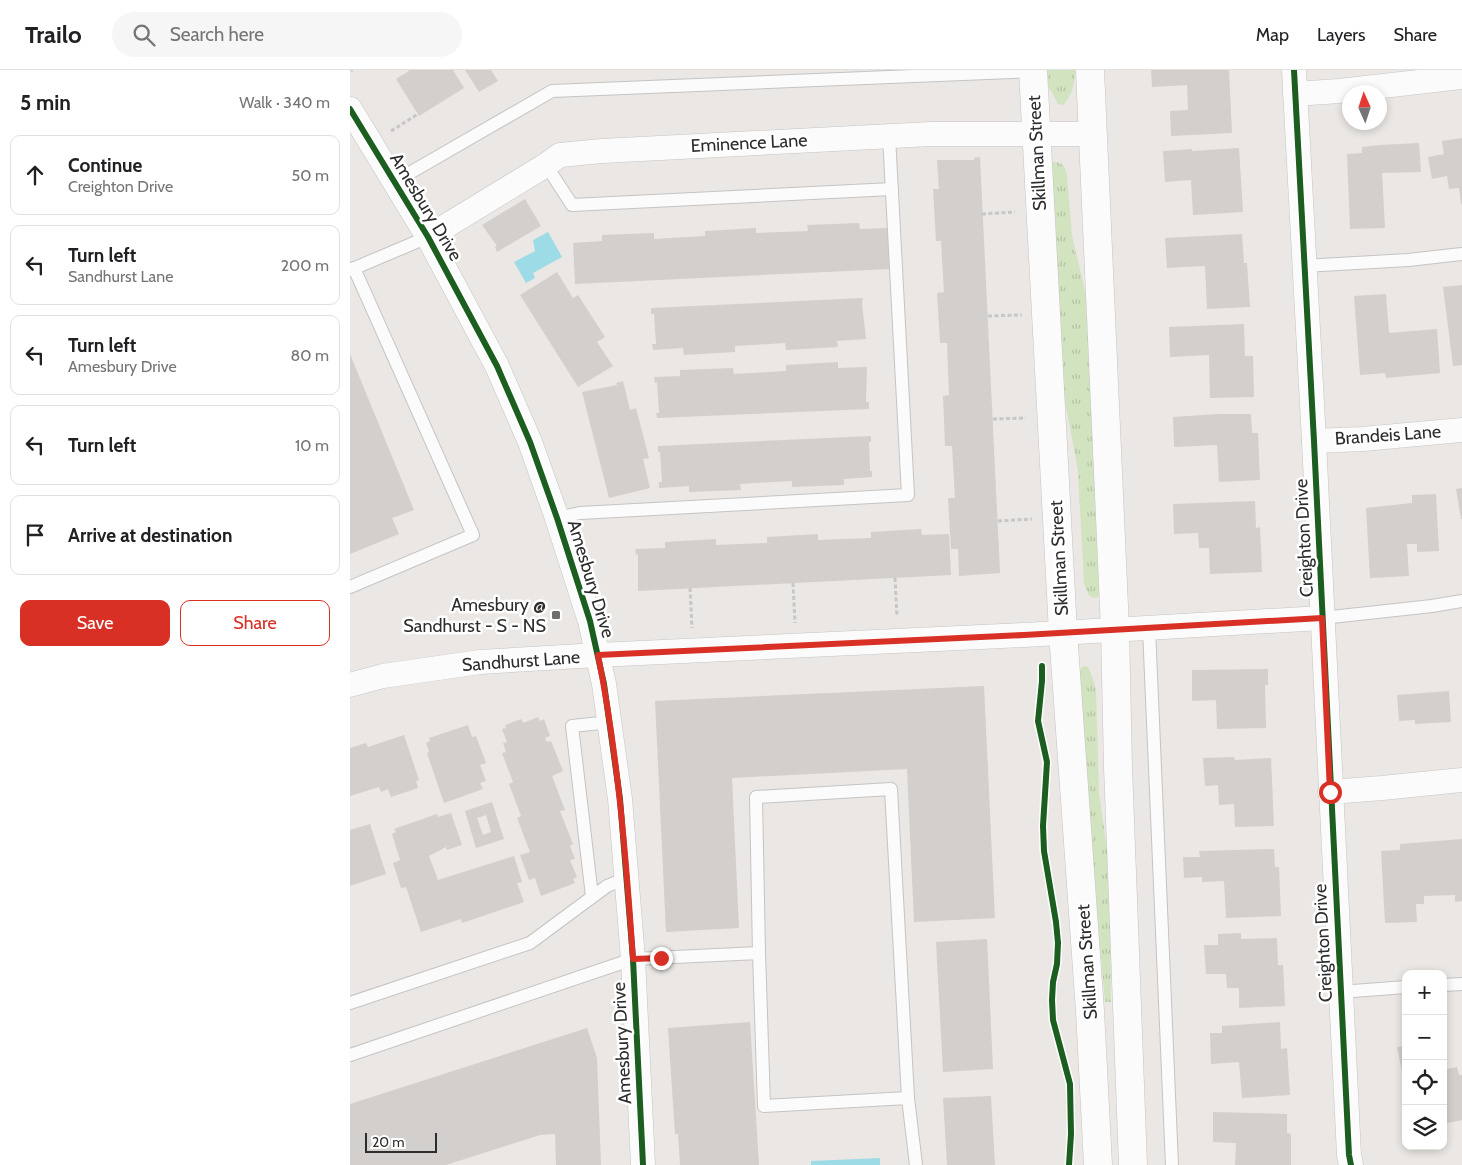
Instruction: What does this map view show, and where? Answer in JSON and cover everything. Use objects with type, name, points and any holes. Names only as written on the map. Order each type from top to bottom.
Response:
[{"type":"main road","name":"Skillman Street","points":[[1090,70],[1115,630],[1118,767],[1133,1165]]},
{"type":"main road","name":"Skillman Street","points":[[1033,71],[1063,632],[1090,1011],[1098,1165]]},
{"type":"street","name":"Creighton Drive","points":[[1294,70],[1350,1160]]},
{"type":"street","points":[[1295,94],[1462,77]]},
{"type":"street","name":"Amesbury Drive","points":[[350,109],[428,238],[497,366],[530,442],[590,621],[610,722],[620,799],[633,959],[644,1165]]},
{"type":"street","name":"Eminence Lane","points":[[428,238],[560,155],[602,150],[889,136],[1036,133],[1093,134]]},
{"type":"street","name":"Brandeis Lane","points":[[1314,441],[1363,439],[1462,430]]},
{"type":"street","name":"Sandhurst Lane","points":[[350,685],[383,676],[480,662],[1322,618]]},
{"type":"street","points":[[1330,792],[1462,780]]},
{"type":"lane","points":[[394,182],[552,91],[1033,71]]},
{"type":"lane","points":[[556,518],[580,513],[908,495],[889,136]]},
{"type":"lane","points":[[546,165],[572,204],[892,189]]},
{"type":"lane","points":[[350,587],[473,535],[352,269],[428,238]]},
{"type":"lane","points":[[1304,266],[1408,260],[1462,254]]},
{"type":"lane","points":[[1322,618],[1462,601]]},
{"type":"lane","points":[[1149,628],[1172,1165]]},
{"type":"lane","points":[[592,896],[572,726],[610,722]]},
{"type":"lane","points":[[908,1098],[764,1106],[756,797],[891,789],[908,1098],[916,1165]]},
{"type":"lane","points":[[350,1003],[530,943],[592,896],[607,886],[627,878]]},
{"type":"lane","points":[[350,1056],[633,959],[759,953]]},
{"type":"lane","points":[[1447,985],[1462,984]]},
{"type":"lane","points":[[1340,992],[1402,987]]},
{"type":"path","points":[[388,132],[418,114]]},
{"type":"path","points":[[982,214],[1023,211]]},
{"type":"path","points":[[988,316],[1027,315]]},
{"type":"path","points":[[993,419],[1034,418]]},
{"type":"path","points":[[998,521],[1040,518]]},
{"type":"path","points":[[895,578],[897,618]]},
{"type":"path","points":[[793,583],[795,623]]},
{"type":"path","points":[[690,588],[692,629]]},
{"type":"green space","points":[[1047,70],[1075,70],[1072,89],[1063,105],[1058,104],[1047,84]]},
{"type":"green space","points":[[1053,162],[1063,165],[1067,174],[1072,236],[1086,299],[1101,590],[1100,596],[1096,598],[1089,595],[1084,583],[1078,471],[1062,385],[1050,167]]},
{"type":"green space","points":[[1088,667],[1096,691],[1099,793],[1110,870],[1111,1002],[1105,1002],[1084,769],[1079,674],[1081,668]]},
{"type":"water","points":[[548,232],[562,257],[533,273],[535,278],[526,283],[514,262],[535,251],[533,240]]},
{"type":"water","points":[[880,1158],[880,1165],[811,1165],[811,1161]]},
{"type":"building","points":[[408,70],[453,70],[464,88],[419,116],[396,79]]},
{"type":"building","points":[[465,70],[491,70],[498,81],[479,92]]},
{"type":"building","points":[[1151,70],[1229,70],[1232,133],[1171,136],[1170,111],[1188,110],[1187,85],[1152,87]]},
{"type":"building","points":[[1462,138],[1461,204],[1459,188],[1449,189],[1447,176],[1432,179],[1428,157],[1444,154],[1442,141]]},
{"type":"building","points":[[1419,143],[1421,172],[1382,173],[1385,228],[1350,229],[1347,154],[1362,153],[1362,147]]},
{"type":"building","points":[[1239,148],[1243,212],[1193,215],[1191,180],[1165,182],[1163,151]]},
{"type":"building","points":[[980,157],[1000,573],[959,576],[958,549],[951,549],[948,498],[955,498],[952,446],[945,446],[943,396],[949,395],[947,343],[940,343],[937,293],[944,292],[941,241],[936,241],[933,189],[939,189],[937,160],[974,160],[974,158]]},
{"type":"building","points":[[525,199],[541,226],[497,252],[495,247],[497,246],[482,225]]},
{"type":"building","points":[[859,223],[860,229],[888,228],[890,269],[575,284],[573,243],[602,241],[602,235],[654,233],[654,239],[705,236],[705,231],[756,228],[756,233],[808,231],[807,225]]},
{"type":"building","points":[[1242,234],[1244,263],[1247,263],[1250,307],[1207,309],[1205,266],[1167,268],[1165,238]]},
{"type":"building","points":[[557,272],[573,298],[578,295],[605,337],[597,342],[613,366],[578,387],[520,295]]},
{"type":"building","points":[[1462,285],[1462,365],[1453,366],[1443,287]]},
{"type":"building","points":[[1386,294],[1389,333],[1437,329],[1440,373],[1386,378],[1385,373],[1360,375],[1354,296]]},
{"type":"building","points":[[863,298],[866,339],[837,341],[838,347],[786,350],[785,343],[735,346],[735,352],[684,355],[683,348],[653,350],[652,344],[656,344],[654,314],[651,314],[651,308]]},
{"type":"building","points":[[1244,324],[1245,356],[1253,356],[1254,397],[1210,398],[1209,355],[1170,357],[1169,327]]},
{"type":"building","points":[[350,354],[414,510],[392,518],[399,534],[350,554]]},
{"type":"building","points":[[838,362],[838,368],[867,367],[866,402],[869,402],[869,409],[657,418],[656,413],[659,413],[657,382],[655,383],[654,377],[680,376],[680,370],[733,368],[734,374],[786,371],[786,365]]},
{"type":"building","points":[[623,381],[630,410],[636,408],[649,458],[643,459],[650,488],[609,498],[582,392],[617,385],[616,383]]},
{"type":"building","points":[[1251,414],[1252,433],[1258,433],[1260,480],[1219,482],[1217,445],[1174,447],[1173,417]]},
{"type":"building","points":[[871,436],[871,442],[869,442],[872,477],[844,479],[844,485],[792,487],[792,481],[740,484],[741,490],[689,492],[689,486],[659,488],[659,482],[662,482],[658,446]]},
{"type":"building","points":[[1462,488],[1462,519],[1461,519],[1456,489]]},
{"type":"building","points":[[1436,494],[1439,551],[1417,552],[1417,544],[1407,544],[1409,576],[1370,578],[1366,508],[1412,503],[1412,495]]},
{"type":"building","points":[[1255,501],[1256,528],[1260,527],[1262,572],[1210,574],[1209,548],[1199,548],[1198,533],[1174,534],[1173,504]]},
{"type":"building","points":[[921,529],[922,535],[949,534],[951,575],[638,591],[638,554],[636,555],[635,549],[665,548],[665,542],[716,539],[716,545],[767,543],[767,537],[818,534],[818,540],[871,538],[871,532]]},
{"type":"building","points":[[1268,669],[1268,685],[1265,685],[1266,728],[1217,729],[1216,700],[1192,701],[1192,670]]},
{"type":"building","points":[[984,686],[995,918],[914,922],[907,769],[732,778],[739,928],[666,932],[655,701]]},
{"type":"building","points":[[1449,691],[1451,722],[1415,724],[1415,720],[1399,721],[1397,695]]},
{"type":"building","points":[[538,717],[540,721],[544,719],[550,736],[545,738],[547,742],[551,741],[563,771],[552,776],[565,810],[560,811],[573,844],[570,846],[575,859],[570,860],[577,877],[573,879],[575,883],[541,896],[535,878],[529,880],[520,855],[530,852],[517,818],[521,816],[509,784],[513,782],[502,753],[506,752],[503,743],[507,742],[502,729],[506,728],[505,725],[521,719],[523,723]]},
{"type":"building","points":[[468,725],[472,737],[476,736],[486,763],[480,765],[486,781],[480,783],[483,789],[444,803],[427,753],[429,752],[426,743],[430,741],[429,738]]},
{"type":"building","points":[[404,735],[419,780],[416,781],[418,788],[391,797],[388,789],[381,792],[379,787],[350,796],[350,748],[366,743],[368,747]]},
{"type":"building","points":[[1234,757],[1235,760],[1271,758],[1274,826],[1235,827],[1234,804],[1219,805],[1218,785],[1205,786],[1203,758]]},
{"type":"building","points":[[492,802],[504,839],[476,848],[465,811]],"holes":[[[486,815],[491,832],[483,835],[477,818]]]},
{"type":"building","points":[[451,813],[462,845],[447,850],[446,847],[429,856],[438,880],[514,856],[522,882],[517,883],[524,902],[462,923],[461,919],[421,932],[406,887],[401,888],[393,863],[400,860],[392,834],[396,832],[394,829],[437,814],[438,817]]},
{"type":"building","points":[[370,824],[386,874],[350,886],[350,830]]},
{"type":"building","points":[[1462,839],[1462,901],[1455,902],[1455,895],[1424,896],[1424,904],[1416,904],[1417,922],[1385,923],[1381,851],[1400,850],[1400,844]]},
{"type":"building","points":[[1274,849],[1275,867],[1279,867],[1281,916],[1226,918],[1224,881],[1202,882],[1202,877],[1184,878],[1183,857],[1200,857],[1199,851]]},
{"type":"building","points":[[1241,933],[1241,939],[1277,938],[1278,965],[1283,965],[1285,1006],[1239,1008],[1239,988],[1227,988],[1226,974],[1206,974],[1204,945],[1218,945],[1218,934]]},
{"type":"building","points":[[987,939],[993,1069],[943,1072],[936,942]]},
{"type":"building","points":[[750,1022],[759,1165],[680,1165],[678,1134],[675,1134],[668,1028]]},
{"type":"building","points":[[1280,1022],[1281,1049],[1287,1048],[1290,1095],[1242,1098],[1239,1062],[1211,1064],[1210,1033],[1222,1033],[1222,1026]]},
{"type":"building","points":[[587,1028],[597,1058],[601,1165],[556,1165],[555,1134],[540,1135],[446,1165],[350,1165],[350,1104]]},
{"type":"building","points":[[1402,1046],[1402,1071],[1397,1047]]},
{"type":"building","points":[[1457,1067],[1459,1075],[1462,1075],[1462,1120],[1447,1123],[1447,1105],[1447,1069]]},
{"type":"building","points":[[991,1096],[995,1165],[947,1165],[943,1098]]},
{"type":"building","points":[[1213,1112],[1287,1114],[1287,1133],[1291,1134],[1291,1165],[1235,1165],[1236,1143],[1213,1142]]},
{"type":"cycle path","points":[[1294,70],[1351,1165]]},
{"type":"cycle path","points":[[350,109],[428,237],[497,366],[530,442],[590,621],[604,684],[620,799],[633,959],[643,1165]]},
{"type":"cycle path","points":[[1042,666],[1038,721],[1047,762],[1043,826],[1044,851],[1058,943],[1057,964],[1053,982],[1053,1020],[1070,1084],[1071,1134],[1069,1165]]},
{"type":"place","name":"Amesbury @ Sandhurst - S - NS","points":[[556,615]]},
{"type":"route","points":[[661,958],[633,959],[620,799],[610,722],[598,655],[1024,635],[1322,618],[1330,792]]}]
